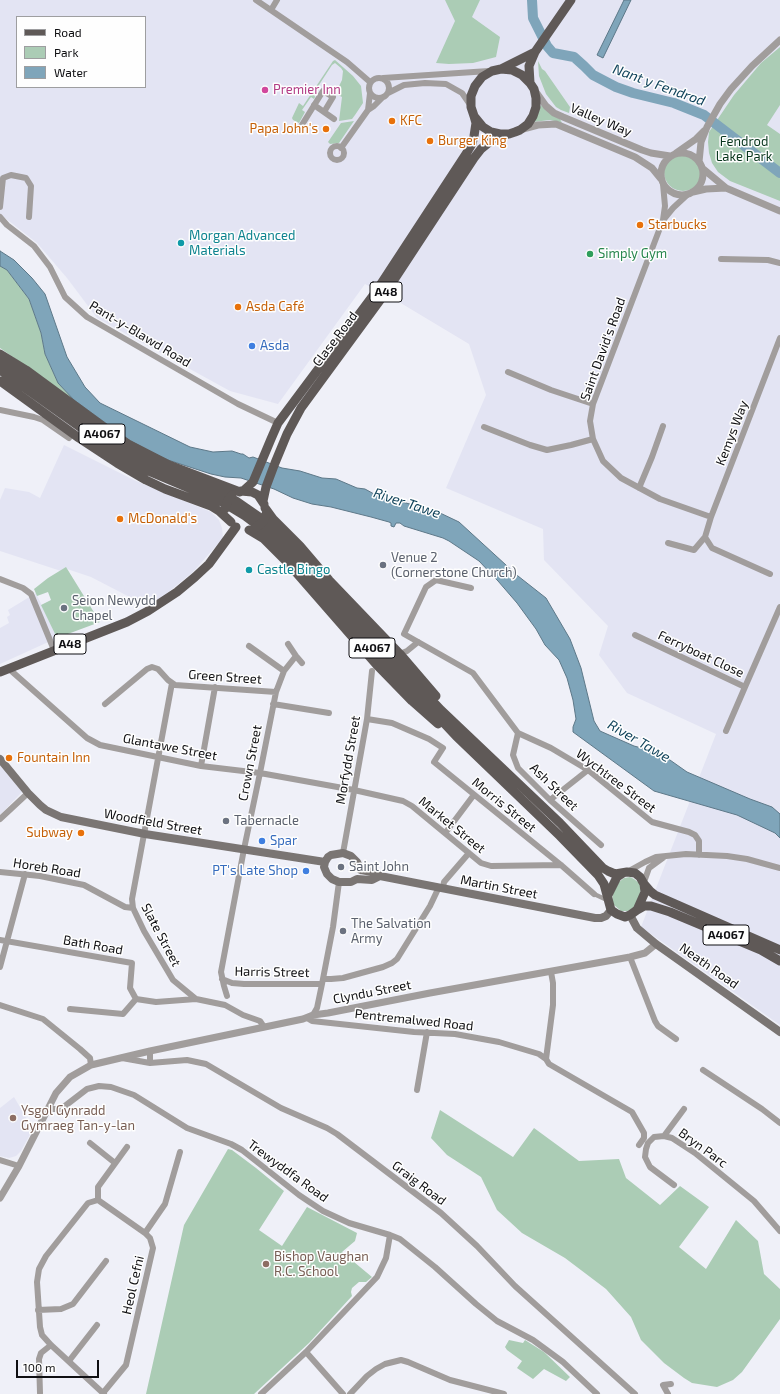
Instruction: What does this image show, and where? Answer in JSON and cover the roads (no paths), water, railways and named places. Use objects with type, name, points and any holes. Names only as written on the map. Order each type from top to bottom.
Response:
[{"type":"main road","points":[[537,49],[501,69],[492,71],[482,77],[475,86],[472,96],[473,112],[484,127],[491,132],[509,134],[520,130],[528,124],[533,116],[536,107],[536,98],[532,86],[529,66],[537,49],[570,0]]},
{"type":"main road","points":[[501,69],[512,70],[522,75],[532,86]]},
{"type":"main road","name":"Clase Road","points":[[238,493],[253,482],[278,423],[375,293],[455,173],[472,144],[476,123],[473,112]]},
{"type":"main road","name":"Clase Road","points":[[265,508],[266,487],[287,434],[301,408],[386,292],[474,158],[481,149],[492,140],[509,134]]},
{"type":"main road","points":[[0,354],[26,370],[108,431],[135,448],[169,465],[238,493],[252,492],[258,495],[273,519],[400,654],[460,734]]},
{"type":"main road","name":"A4067","points":[[0,361],[121,447],[166,472],[215,490],[236,501],[262,519],[284,538],[460,734],[562,826],[603,868],[608,872],[615,874],[625,872]]},
{"type":"main road","name":"A4067","points":[[0,370],[118,454],[144,469],[222,502],[258,525],[292,558],[346,619],[598,875],[604,884],[608,897]]},
{"type":"main road","points":[[0,381],[100,453],[146,480],[219,510],[233,525],[243,530],[251,530],[263,522],[265,508]]},
{"type":"main road","points":[[233,525],[226,509],[227,503],[238,493]]},
{"type":"main road","name":"A48","points":[[4,670],[127,622],[144,613],[177,592],[209,564],[233,525]]},
{"type":"main road","points":[[251,530],[264,539],[287,562],[376,664],[412,701],[433,720],[460,734]]},
{"type":"main road","name":"Woodfield Street","points":[[0,759],[28,793],[46,810],[56,815],[145,834],[325,862]]},
{"type":"main road","points":[[361,870],[357,862],[350,856],[343,853],[328,857],[324,867],[327,874],[332,879],[340,882],[351,882],[357,879],[372,880],[380,876]]},
{"type":"main road","points":[[361,870],[372,872],[380,876]]},
{"type":"main road","points":[[357,879],[361,870]]},
{"type":"main road","points":[[625,872],[640,877],[644,883],[645,892],[634,913],[621,916],[611,910],[608,897],[617,877],[625,872]]},
{"type":"main road","name":"Martin Street","points":[[380,876],[595,918],[606,916],[611,910]]},
{"type":"main road","name":"A4067","points":[[644,883],[655,895],[780,950]]},
{"type":"main road","name":"A4067","points":[[634,913],[644,906],[651,906],[670,912],[761,950],[780,961]]},
{"type":"main road","name":"Neath Road","points":[[634,913],[638,928],[656,944],[780,1032]]},
{"type":"street","points":[[256,0],[347,62],[370,82]]},
{"type":"street","points":[[270,10],[277,0]]},
{"type":"street","points":[[689,193],[701,184],[703,176],[700,147],[707,127],[720,104],[756,61],[780,40]]},
{"type":"street","points":[[368,110],[370,82],[376,78],[492,71]]},
{"type":"street","points":[[341,148],[368,110],[389,90],[388,83],[383,78]]},
{"type":"street","points":[[370,93],[374,97],[385,95],[404,85],[426,83],[446,84],[462,94],[473,112]]},
{"type":"street","name":"Valley Way","points":[[532,86],[546,106],[554,113],[642,150],[651,153],[673,154]]},
{"type":"street","points":[[300,128],[323,91],[331,94],[333,97],[324,112]]},
{"type":"street","points":[[314,105],[334,119]]},
{"type":"street","name":"Valley Way","points":[[520,130],[538,125],[556,124],[635,157],[652,168],[662,182]]},
{"type":"street","points":[[707,127],[696,139],[673,154],[663,163],[660,173],[662,182],[673,193],[680,195],[706,189],[726,188]]},
{"type":"street","points":[[673,154],[687,153],[696,158],[701,165],[726,188],[780,211]]},
{"type":"street","points":[[0,207],[3,178],[11,175],[26,178],[30,182],[32,192],[29,217]]},
{"type":"street","name":"Saint David's Road","points":[[662,182],[665,206],[663,220],[593,404],[590,421],[593,439],[603,461],[621,478],[660,499],[711,517]]},
{"type":"street","name":"Saint David's Road","points":[[663,220],[689,193]]},
{"type":"street","name":"Pant-y-Blawd Road","points":[[0,217],[7,225],[34,246],[50,267],[65,297],[87,317],[238,404],[278,423]]},
{"type":"street","points":[[721,259],[768,260],[780,262]]},
{"type":"street","name":"Kemys Way","points":[[705,537],[711,517],[780,338]]},
{"type":"street","points":[[508,372],[551,390],[593,404]]},
{"type":"street","points":[[0,385],[26,400]]},
{"type":"street","points":[[0,410],[43,420],[69,438]]},
{"type":"street","points":[[639,488],[663,426]]},
{"type":"street","points":[[484,427],[547,450],[593,439]]},
{"type":"street","points":[[668,543],[694,550],[705,537],[712,548],[770,574]]},
{"type":"street","points":[[0,579],[23,588],[31,594],[54,650]]},
{"type":"street","name":"Wychtree Street","points":[[471,588],[436,580],[426,587],[404,634],[473,673],[518,733],[551,748],[588,770],[652,822],[695,835],[699,841],[699,854]]},
{"type":"street","name":"Ferryboat Close","points":[[635,635],[745,687],[780,607]]},
{"type":"street","points":[[400,654],[407,651],[418,642]]},
{"type":"street","points":[[288,644],[302,663]]},
{"type":"street","points":[[249,646],[284,671]]},
{"type":"street","name":"Crown Street","points":[[227,996],[221,972],[273,704],[284,671],[296,656]]},
{"type":"street","points":[[105,704],[147,669],[152,667],[158,669],[172,683]]},
{"type":"street","name":"Glantawe Street","points":[[4,670],[93,742],[100,745],[201,766],[260,773],[354,790]]},
{"type":"street","name":"Morfydd Street","points":[[343,853],[367,718],[372,671]]},
{"type":"street","name":"Slate Street","points":[[172,683],[132,899],[133,908],[144,931],[173,980],[196,999]]},
{"type":"street","name":"Green Street","points":[[172,683],[176,685],[276,692]]},
{"type":"street","points":[[726,731],[745,687]]},
{"type":"street","points":[[201,766],[215,688]]},
{"type":"street","points":[[273,704],[329,712]]},
{"type":"street","name":"Morris Street","points":[[367,718],[392,723],[429,739],[443,748],[434,762],[473,796],[561,865]]},
{"type":"street","name":"Ash Street","points":[[518,733],[513,755],[518,768],[550,800],[601,845]]},
{"type":"street","points":[[550,800],[588,770]]},
{"type":"street","name":"Market Street","points":[[354,790],[403,801],[412,806],[446,832],[468,853],[481,862],[491,866],[561,865]]},
{"type":"street","points":[[0,819],[28,793]]},
{"type":"street","points":[[446,832],[473,796]]},
{"type":"street","name":"Harris Street","points":[[222,979],[232,983],[244,984],[322,981],[343,978],[392,963],[397,959],[444,882],[468,853]]},
{"type":"street","points":[[625,872],[656,857],[667,855],[699,854],[747,859],[780,868]]},
{"type":"street","points":[[644,883],[649,868],[667,855]]},
{"type":"street","points":[[561,865],[594,894],[608,897]]},
{"type":"street","name":"Horeb Road","points":[[0,872],[40,876],[84,885],[125,908],[133,908]]},
{"type":"street","points":[[0,967],[24,874]]},
{"type":"street","points":[[310,1016],[317,1008],[340,882]]},
{"type":"street","name":"Bath Road","points":[[0,940],[8,940],[132,963],[130,988],[136,999]]},
{"type":"street","name":"Clyndu Street","points":[[0,1198],[19,1166],[56,1093],[63,1083],[91,1065],[150,1051],[195,1043],[310,1016],[630,957],[645,953],[656,944]]},
{"type":"street","points":[[630,957],[655,1021],[658,1026],[676,1039]]},
{"type":"street","points":[[546,1059],[553,1006],[553,983],[551,972]]},
{"type":"street","points":[[225,1005],[227,996]]},
{"type":"street","points":[[70,1009],[123,1014],[136,999],[156,1002],[196,999],[225,1005],[243,1015],[260,1021],[264,1027]]},
{"type":"street","points":[[0,1005],[44,1019],[90,1058],[91,1065]]},
{"type":"street","name":"Pentremalwed Road","points":[[310,1016],[312,1021],[414,1032],[455,1034],[499,1042],[539,1054],[546,1059],[549,1064],[632,1112],[644,1133],[644,1138],[639,1145]]},
{"type":"street","points":[[417,1090],[427,1032]]},
{"type":"street","points":[[150,1051],[150,1063]]},
{"type":"street","name":"Graig Road","points":[[122,1058],[150,1063],[187,1060],[206,1064],[281,1108],[327,1128],[337,1134],[441,1213],[515,1286],[635,1394]]},
{"type":"street","points":[[703,1070],[762,1109],[780,1123]]},
{"type":"street","name":"Trewyddfa Road","points":[[47,1109],[61,1109],[87,1090],[100,1086],[111,1086],[134,1095],[187,1128],[231,1144],[242,1150],[299,1195],[323,1210],[349,1223],[400,1239],[435,1266],[476,1304],[498,1321],[533,1340],[563,1362],[594,1393]]},
{"type":"street","points":[[664,1136],[684,1109]]},
{"type":"street","name":"Bryn Parc","points":[[674,1185],[650,1167],[645,1157],[648,1143],[654,1137],[664,1136],[672,1138],[695,1153],[754,1201],[780,1232]]},
{"type":"street","points":[[90,1143],[116,1163]]},
{"type":"street","points":[[98,1200],[98,1187],[127,1147]]},
{"type":"street","points":[[98,1200],[145,1233],[165,1204],[180,1152]]},
{"type":"street","points":[[0,1160],[19,1166]]},
{"type":"street","points":[[98,1200],[88,1203],[46,1256],[39,1269],[37,1282],[38,1310],[42,1335],[104,1394]]},
{"type":"street","name":"Heol Cefni","points":[[104,1394],[126,1365],[153,1248],[150,1238],[145,1233]]},
{"type":"street","points":[[261,1394],[306,1352],[377,1277],[386,1258],[390,1235]]},
{"type":"street","points":[[38,1310],[61,1310],[73,1304],[106,1261]]},
{"type":"street","points":[[69,1362],[97,1325]]},
{"type":"street","points":[[40,1393],[39,1359],[41,1353],[51,1345]]},
{"type":"street","points":[[306,1352],[343,1394]]},
{"type":"street","points":[[350,1394],[376,1369],[385,1364],[402,1360],[450,1380],[504,1394]]},
{"type":"street","points":[[668,1394],[663,1385],[671,1384]]},
{"type":"water","points":[[624,0],[631,0],[603,58],[597,55]]},
{"type":"water","points":[[0,251],[14,260],[45,294],[67,357],[85,387],[100,403],[190,447],[213,452],[232,451],[282,468],[300,471],[322,478],[336,479],[357,488],[365,489],[374,494],[438,512],[459,522],[518,576],[546,598],[570,639],[581,668],[594,721],[600,731],[634,746],[660,753],[687,772],[772,807],[780,814],[780,838],[775,833],[737,815],[654,791],[573,732],[576,719],[573,700],[567,678],[559,660],[545,645],[536,629],[517,603],[498,581],[479,561],[449,541],[404,526],[400,523],[396,523],[394,527],[391,526],[391,523],[389,522],[331,507],[312,504],[241,478],[211,474],[168,460],[129,440],[74,400],[58,383],[45,354],[41,333],[29,299],[7,270],[0,266]]},
{"type":"waterway","name":"Nant y Fendrod","points":[[532,0],[533,18],[547,46],[553,53],[574,57],[593,75],[616,87],[633,93],[674,103],[704,115],[780,173]]},
{"type":"place","name":"Premier Inn","points":[[265,90]]},
{"type":"place","name":"KFC","points":[[392,121]]},
{"type":"place","name":"Papa John's","points":[[326,129]]},
{"type":"place","name":"Burger King","points":[[430,141]]},
{"type":"place","name":"Starbucks","points":[[640,225]]},
{"type":"place","name":"Morgan Advanced Materials","points":[[181,243]]},
{"type":"place","name":"Simply Gym","points":[[590,254]]},
{"type":"place","name":"Asda Café","points":[[238,307]]},
{"type":"place","name":"Asda","points":[[252,346]]},
{"type":"place","name":"McDonald's","points":[[120,519]]},
{"type":"place","name":"Venue 2 (Cornerstone Church)","points":[[383,565]]},
{"type":"place","name":"Castle Bingo","points":[[249,570]]},
{"type":"place","name":"Seion Newydd Chapel","points":[[64,608]]},
{"type":"place","name":"Fountain Inn","points":[[9,758]]},
{"type":"place","name":"Tabernacle","points":[[226,821]]},
{"type":"place","name":"Subway","points":[[81,833]]},
{"type":"place","name":"Spar","points":[[262,841]]},
{"type":"place","name":"Saint John","points":[[341,867]]},
{"type":"place","name":"PT's Late Shop","points":[[306,871]]},
{"type":"place","name":"The Salvation Army","points":[[343,931]]},
{"type":"place","name":"Ysgol Gynradd Gymraeg Tan-y-lan","points":[[13,1118]]},
{"type":"place","name":"Bishop Vaughan R.C. School","points":[[266,1264]]},
{"type":"park label","name":"Fendrod Lake Park","points":[[744,150]]},
{"type":"water label","name":"River Tawe","points":[[407,503]]},
{"type":"water label","name":"River Tawe","points":[[639,741]]}]
